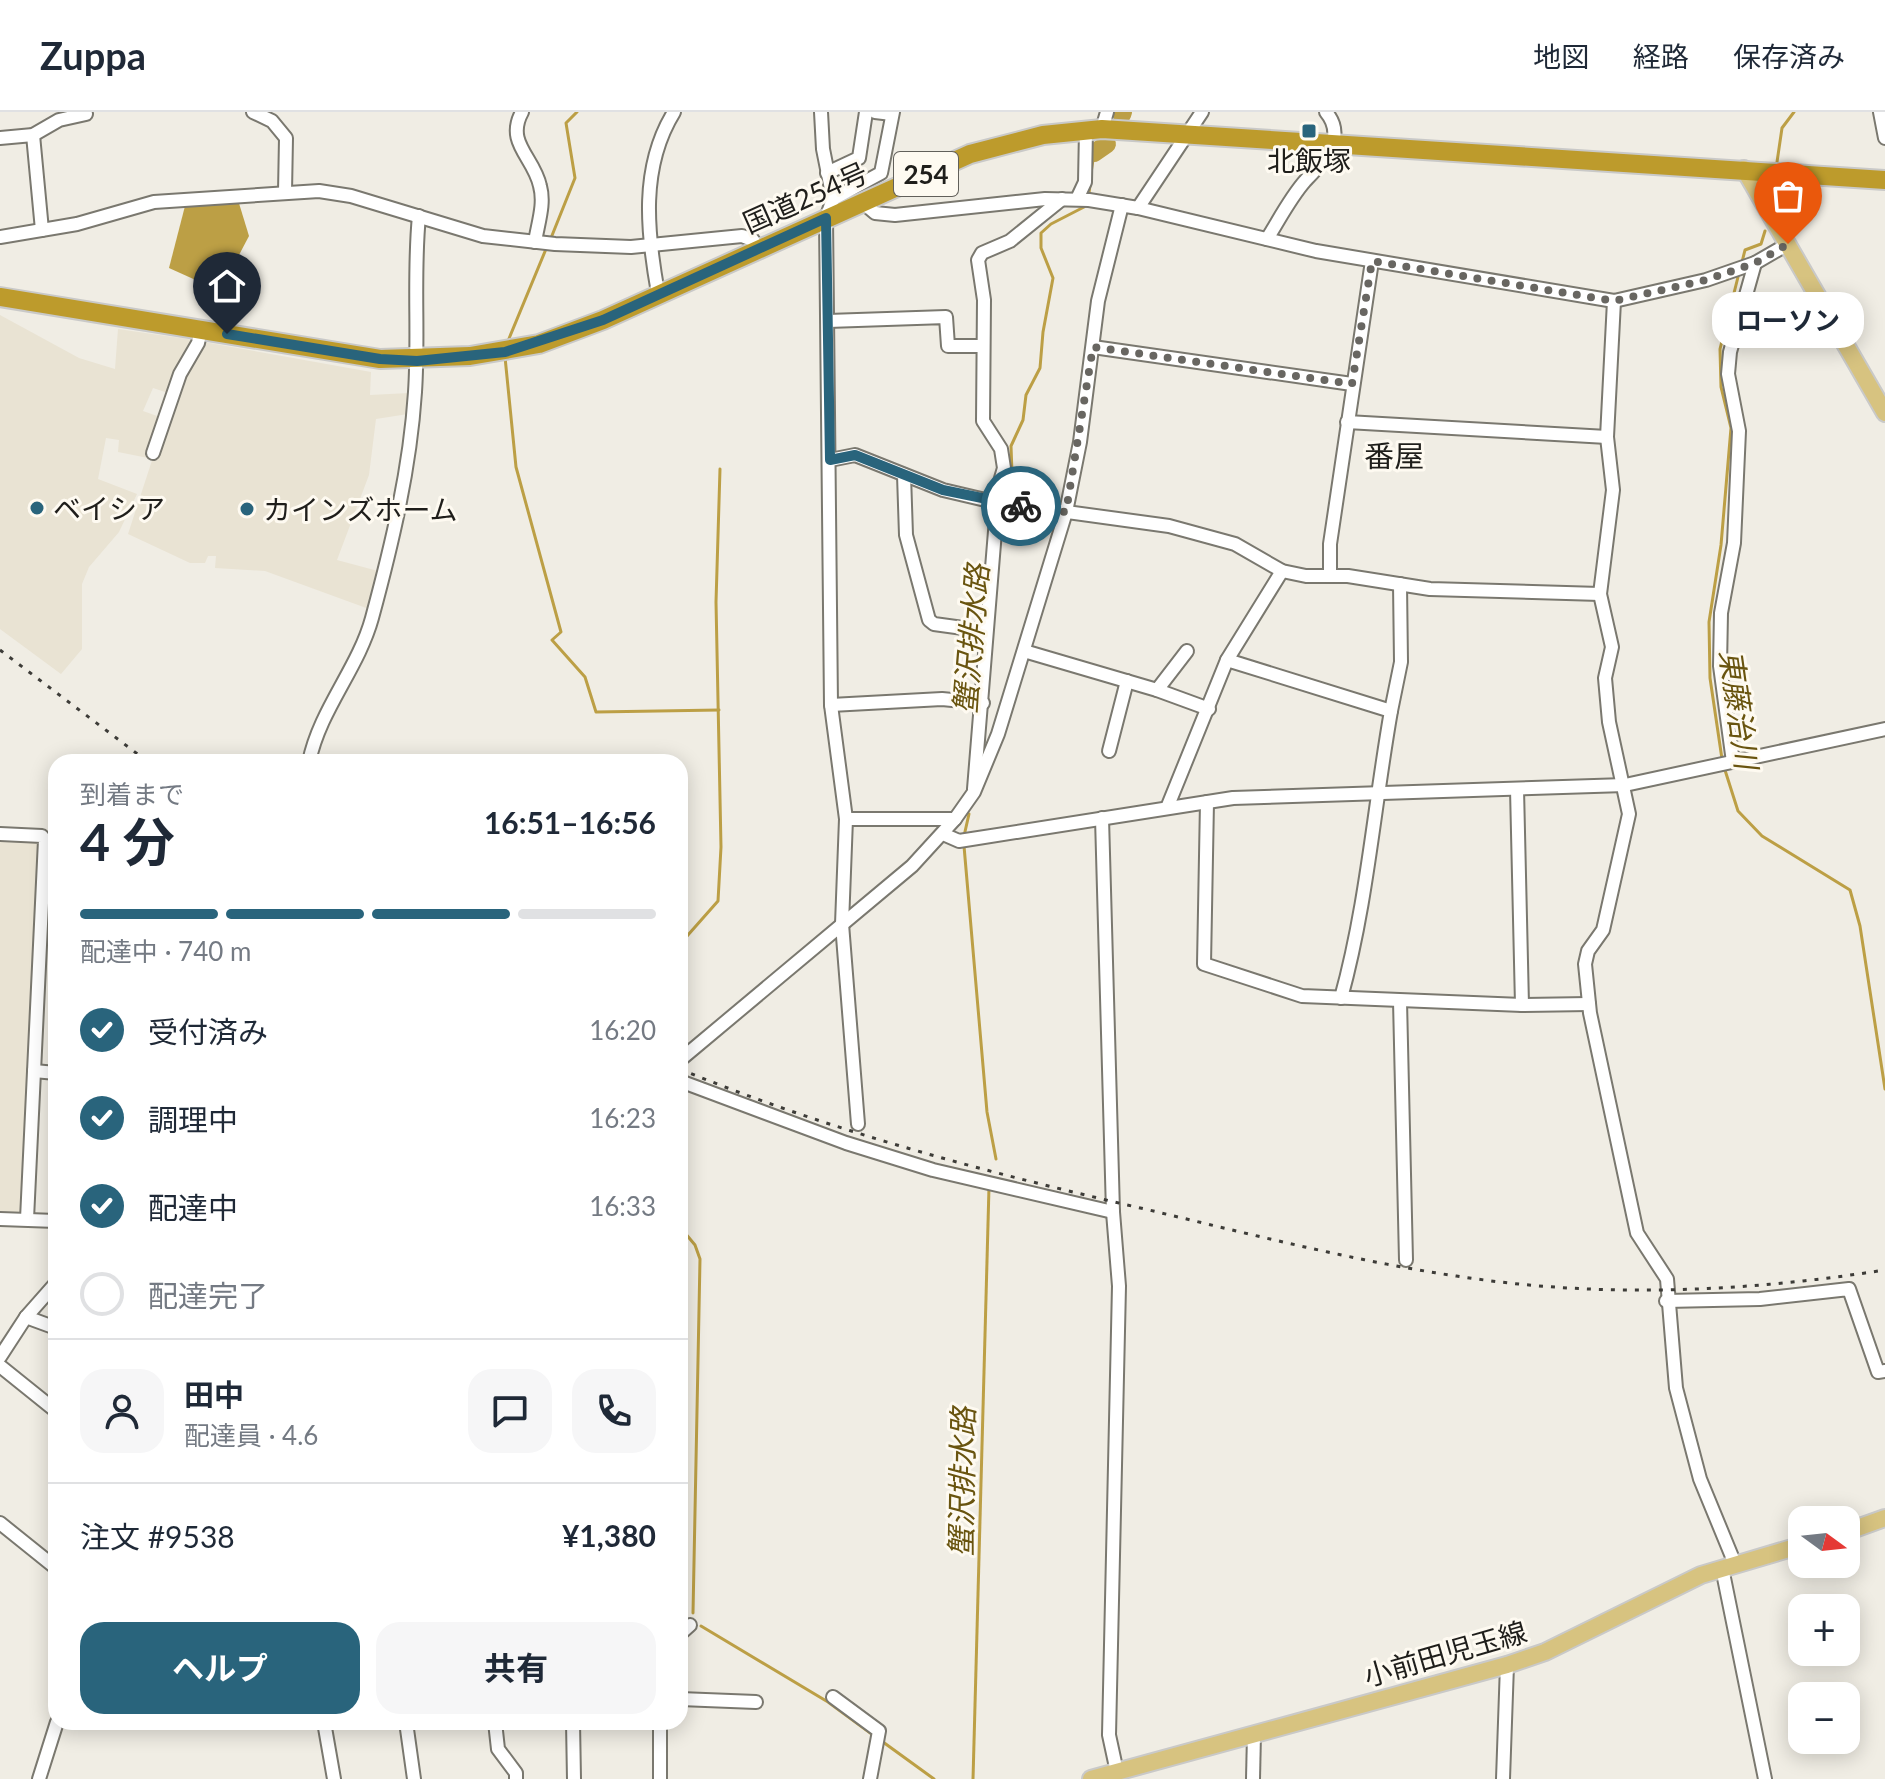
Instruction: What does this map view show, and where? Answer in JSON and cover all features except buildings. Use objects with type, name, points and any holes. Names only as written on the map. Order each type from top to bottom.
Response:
[{"type":"highway","name":"国道254号","points":[[0,297],[380,359],[417,361],[505,352],[539,344],[603,320],[970,154],[1098,123],[1333,143],[1885,180]]},
{"type":"main road","points":[[1744,169],[1885,413]]},
{"type":"main road","points":[[1860,1527],[1885,1518]]},
{"type":"main road","name":"小前田児玉線","points":[[1091,1779],[1507,1665],[1545,1652],[1701,1575],[1788,1549]]},
{"type":"street","points":[[253,112],[272,121],[286,138],[285,192]]},
{"type":"street","points":[[522,112],[516,122],[516,139],[537,172],[542,194],[535,242]]},
{"type":"street","points":[[658,293],[650,245],[651,169],[661,137],[674,112]]},
{"type":"street","points":[[821,112],[833,199],[826,218],[831,705],[846,819],[842,924],[858,1124]]},
{"type":"street","points":[[827,173],[859,158],[866,112]]},
{"type":"street","points":[[833,199],[881,173],[893,113],[875,112]]},
{"type":"street","points":[[1138,208],[1202,112]]},
{"type":"street","points":[[1267,239],[1305,182],[1330,154],[1332,121],[1326,112]]},
{"type":"street","points":[[1880,112],[1885,138]]},
{"type":"street","points":[[0,138],[33,135],[59,120],[86,114]]},
{"type":"street","points":[[1077,199],[1085,182],[1098,123]]},
{"type":"street","points":[[33,135],[42,230]]},
{"type":"street","points":[[0,237],[42,230],[154,202],[285,192],[334,192],[483,236],[596,248],[742,236],[753,240],[757,248]]},
{"type":"street","points":[[974,792],[996,519],[994,502],[1004,468],[1001,449],[983,421],[981,346],[984,300],[978,260],[982,253],[1010,241],[1062,199]]},
{"type":"street","points":[[862,202],[875,213],[895,215],[1077,199],[1138,208],[1372,261],[1614,301],[1706,280],[1755,263],[1788,244]]},
{"type":"street","points":[[688,1053],[912,866],[943,834],[974,792],[991,756],[1066,512],[1098,301],[1122,205]]},
{"type":"street","points":[[311,754],[315,737],[371,621],[409,464],[417,361],[414,282],[419,216]]},
{"type":"street","points":[[1330,576],[1330,544],[1372,261]]},
{"type":"street","points":[[1733,762],[1720,666],[1721,613],[1734,543],[1739,431],[1728,374],[1730,352],[1755,263]]},
{"type":"street","points":[[1614,301],[1607,437],[1613,490],[1601,566],[1600,594],[1612,647],[1605,678],[1609,722],[1629,814],[1603,930],[1588,951],[1585,964],[1589,1004],[1637,1233],[1667,1279],[1666,1301],[1676,1388],[1700,1479],[1729,1566],[1765,1779]]},
{"type":"street","points":[[828,321],[946,317],[948,346],[981,346]]},
{"type":"street","points":[[153,453],[180,374],[198,343],[201,329]]},
{"type":"street","points":[[1093,347],[1352,384]]},
{"type":"street","points":[[1347,422],[1607,437]]},
{"type":"street","points":[[830,460],[855,455],[943,490],[994,502],[1169,526],[1235,544],[1282,571],[1430,589],[1600,594]]},
{"type":"street","points":[[904,475],[906,535],[929,620],[934,624],[985,631]]},
{"type":"street","points":[[1167,808],[1227,660],[1282,571]]},
{"type":"street","points":[[1341,998],[1373,844],[1376,794],[1401,662],[1400,584]]},
{"type":"street","points":[[1024,651],[1157,690],[1209,709]]},
{"type":"street","points":[[1157,690],[1187,651]]},
{"type":"street","points":[[1227,660],[1391,711]]},
{"type":"street","points":[[1109,751],[1127,681]]},
{"type":"street","points":[[831,705],[942,699],[983,703]]},
{"type":"street","points":[[943,834],[959,841],[1207,802],[1625,785],[1885,729]]},
{"type":"street","points":[[1517,789],[1522,1005]]},
{"type":"street","points":[[1207,802],[1204,964],[1302,996],[1522,1005],[1589,1004]]},
{"type":"street","points":[[1102,818],[1113,1212],[1119,1286],[1109,1735],[1117,1772]]},
{"type":"street","points":[[846,819],[955,819]]},
{"type":"street","points":[[0,834],[42,836],[45,840],[27,1219]]},
{"type":"street","points":[[1400,1001],[1406,1260]]},
{"type":"street","points":[[34,1071],[48,1072]]},
{"type":"street","points":[[688,1084],[846,1143],[933,1170],[1113,1212]]},
{"type":"street","points":[[0,1219],[48,1220]]},
{"type":"street","points":[[1666,1301],[1760,1299],[1849,1289],[1878,1372],[1885,1371]]},
{"type":"street","points":[[0,1357],[26,1317],[48,1295]]},
{"type":"street","points":[[26,1317],[48,1325]]},
{"type":"street","points":[[0,1366],[48,1405]]},
{"type":"street","points":[[0,1523],[48,1562]]},
{"type":"street","points":[[1503,1779],[1507,1665]]},
{"type":"street","points":[[833,1697],[879,1731],[870,1779]]},
{"type":"street","points":[[688,1699],[756,1702]]},
{"type":"street","points":[[39,1779],[54,1730]]},
{"type":"street","points":[[325,1730],[334,1779]]},
{"type":"street","points":[[407,1730],[414,1779]]},
{"type":"street","points":[[496,1730],[498,1749],[516,1773],[516,1779]]},
{"type":"street","points":[[573,1730],[574,1779]]},
{"type":"street","points":[[660,1730],[660,1779]]},
{"type":"street","points":[[1253,1779],[1254,1734]]},
{"type":"shaded area","points":[[238,200],[249,236],[220,291],[169,268],[185,206]]},
{"type":"shaded area","points":[[0,315],[79,358],[115,369],[118,329],[194,340],[168,393],[153,388],[143,411],[160,417],[148,458],[118,452],[119,440],[106,438],[98,479],[137,494],[119,532],[89,567],[82,584],[82,649],[61,674],[0,629]]},
{"type":"shaded area","points":[[204,342],[371,372],[370,395],[409,393],[408,414],[376,419],[369,475],[337,560],[378,571],[369,609],[265,571],[215,568],[216,556],[208,556],[205,563],[190,563],[128,534],[158,442],[184,378]]},
{"type":"shaded area","points":[[0,839],[34,840],[40,847],[22,1209],[16,1215],[0,1214]]},
{"type":"waterway","points":[[551,238],[575,178],[566,123],[577,112]]},
{"type":"waterway","points":[[1777,162],[1782,128],[1794,112]]},
{"type":"waterway","points":[[1094,153],[1107,144]]},
{"type":"waterway","name":"蟹沢排水路","points":[[1091,173],[1094,153]]},
{"type":"waterway","name":"蟹沢排水路","points":[[1089,193],[1090,185]]},
{"type":"waterway","points":[[1778,187],[1778,207]]},
{"type":"waterway","name":"蟹沢排水路","points":[[1004,498],[1012,473],[1011,446],[1023,420],[1026,395],[1040,368],[1053,278],[1041,248],[1041,233],[1051,224],[1084,207]]},
{"type":"waterway","points":[[1742,262],[1745,250],[1761,244],[1765,231]]},
{"type":"waterway","points":[[508,341],[546,249]]},
{"type":"waterway","name":"東藤治川","points":[[1722,759],[1710,678],[1709,622],[1721,545],[1731,428],[1721,387],[1720,349],[1738,277]]},
{"type":"waterway","points":[[505,357],[516,467],[561,632],[552,640],[585,677],[596,712],[719,710]]},
{"type":"waterway","points":[[688,935],[718,901],[721,847],[716,602],[720,469]]},
{"type":"waterway","name":"東藤治川","points":[[1724,767],[1738,811],[1762,836],[1850,890],[1860,926],[1885,1089]]},
{"type":"waterway","name":"蟹沢排水路","points":[[964,836],[969,814]]},
{"type":"waterway","name":"蟹沢排水路","points":[[964,846],[987,1112],[996,1159]]},
{"type":"waterway","name":"蟹沢排水路","points":[[973,1779],[989,1187]]},
{"type":"waterway","points":[[688,1237],[700,1259],[693,1613]]},
{"type":"waterway","points":[[701,1626],[828,1702],[873,1735]]},
{"type":"waterway","points":[[883,1742],[934,1779]]},
{"type":"railway","points":[[0,650],[137,754]]},
{"type":"railway","points":[[688,1072],[853,1132],[970,1166],[1271,1239],[1436,1273],[1579,1289],[1681,1290],[1783,1283],[1885,1270]]},
{"type":"way so far","points":[[1021,506],[1066,512],[1093,347],[1352,384],[1372,261],[1614,301],[1706,280],[1755,263],[1788,244]]},
{"type":"place","name":"北飯塚","points":[[1309,131]]},
{"type":"place","name":"ローソン","points":[[1788,244]]},
{"type":"place","name":"ベイシア","points":[[37,508]]},
{"type":"place","name":"カインズホーム","points":[[247,509]]},
{"type":"district","name":"番屋","points":[[1394,455]]},
{"type":"route","points":[[227,334],[380,359],[417,361],[505,352],[539,344],[603,320],[826,218],[830,460],[855,455],[943,490],[1021,506]]}]
